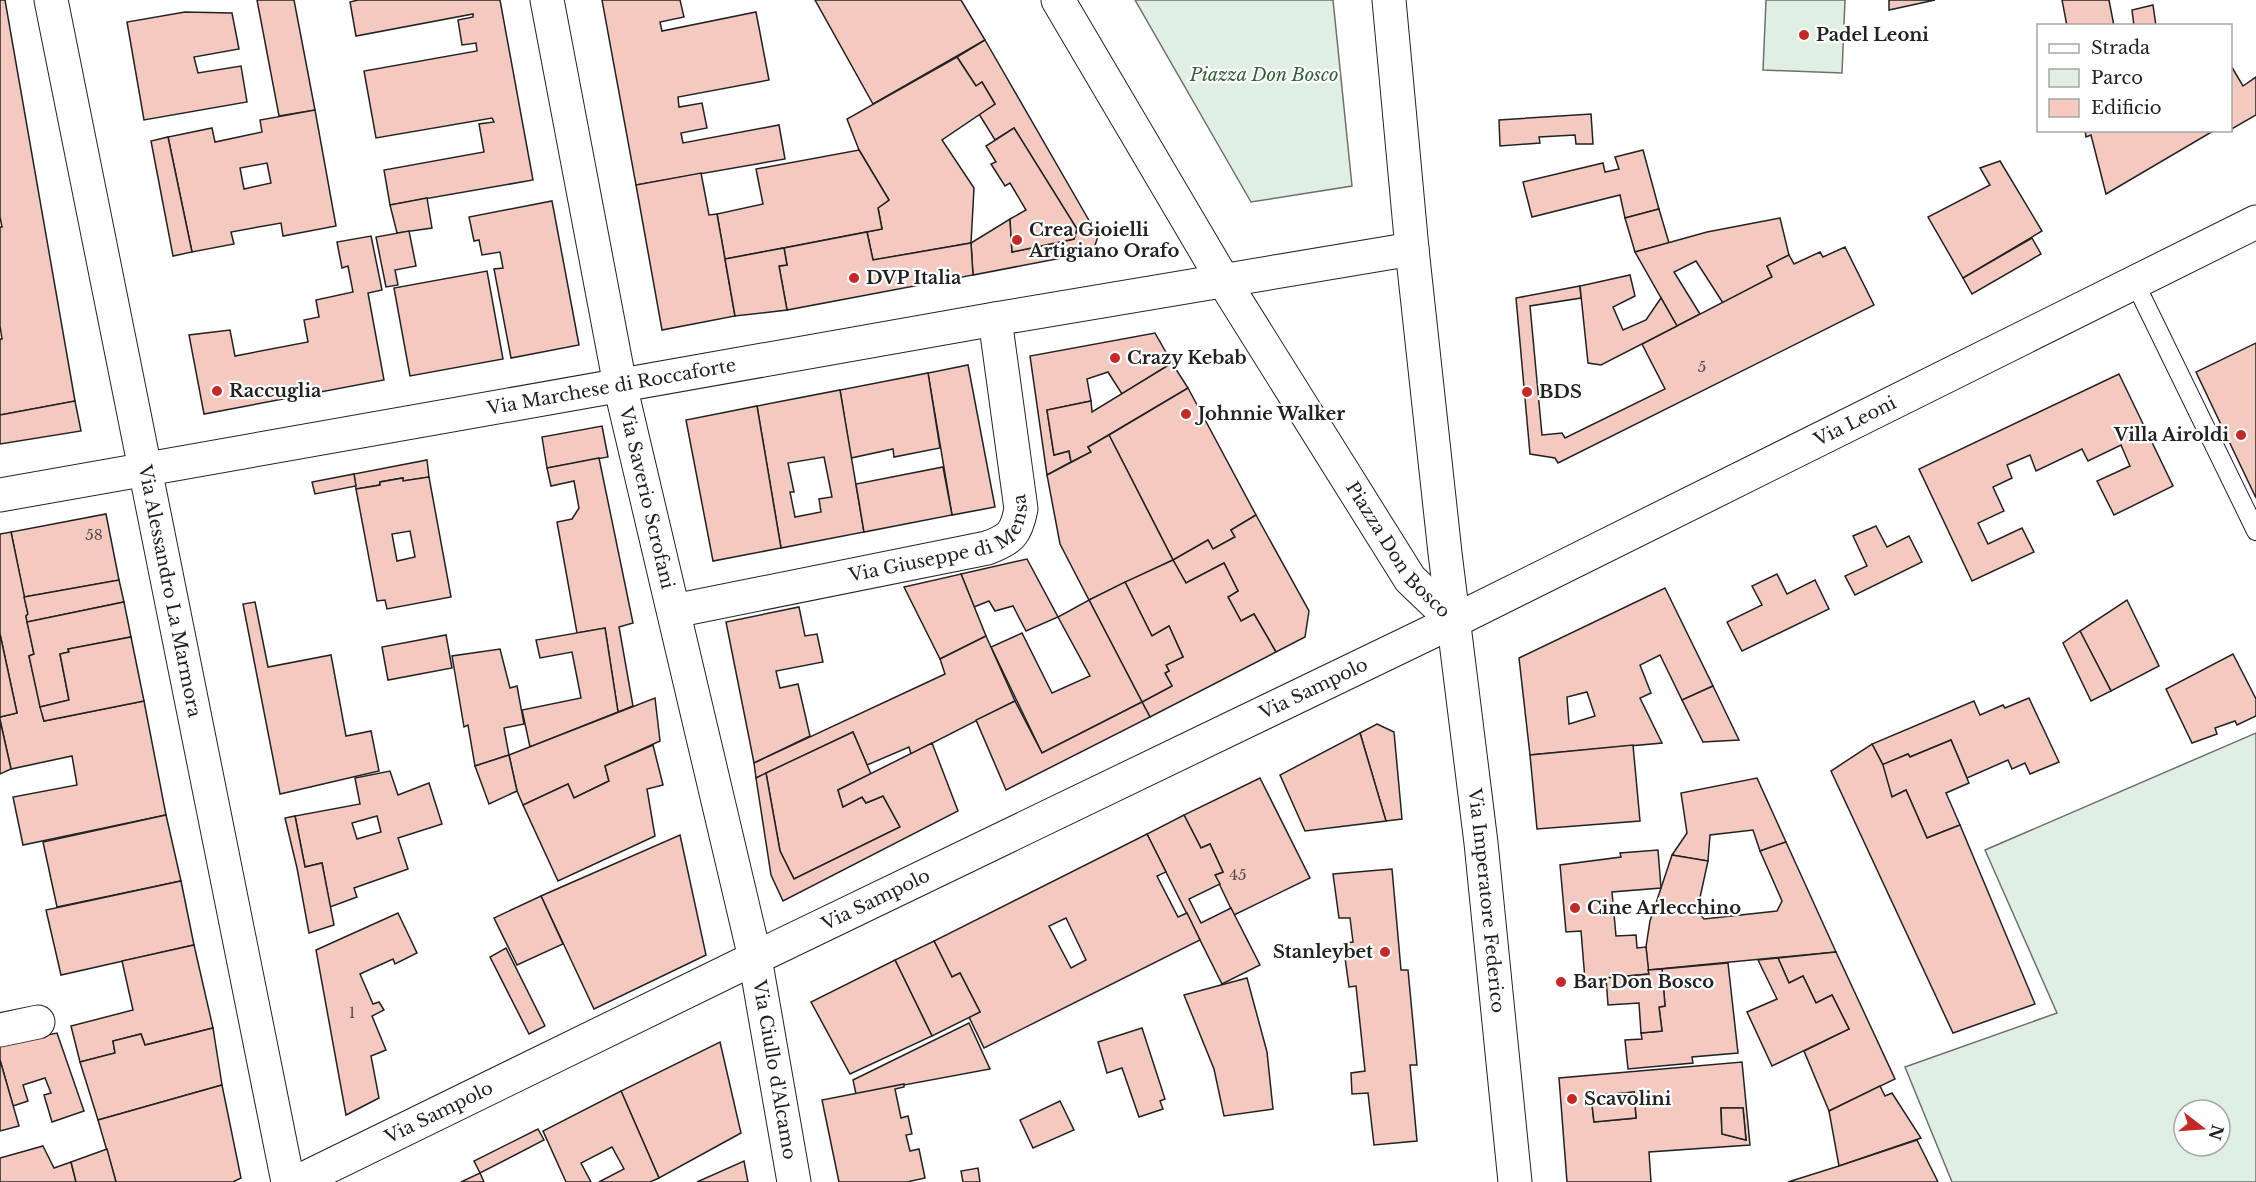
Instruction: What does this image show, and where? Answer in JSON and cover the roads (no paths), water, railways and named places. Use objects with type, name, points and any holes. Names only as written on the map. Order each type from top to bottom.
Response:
[{"type":"street","name":"Via Alessandro La Marmora","points":[[51,0],[288,1182]]},
{"type":"street","name":"Via Saverio Scrofani","points":[[547,0],[621,385],[755,958]]},
{"type":"street","name":"Piazza Don Bosco","points":[[1058,0],[1223,280],[1410,579],[1454,621]]},
{"type":"street","name":"Piazza Don Bosco","points":[[1389,0],[1413,249],[1454,621]]},
{"type":"street","name":"Via Leoni","points":[[1454,621],[2256,222]]},
{"type":"street","points":[[1223,280],[1413,249]]},
{"type":"street","name":"Via Marchese di Roccaforte","points":[[0,495],[1223,280]]},
{"type":"street","name":"Via Giuseppe di Mensa","points":[[674,611],[987,548],[1004,541],[1014,533],[1021,509],[995,319]]},
{"type":"street","name":"Via Sampolo","points":[[297,1182],[1454,621]]},
{"type":"street","name":"Via Imperatore Federico","points":[[1454,621],[1481,843],[1515,1182]]},
{"type":"street","name":"Via Ciullo d'Alcamo","points":[[755,958],[794,1182]]},
{"type":"street","points":[[0,1030],[38,1022]]},
{"type":"lane","points":[[2134,283],[2256,531]]},
{"type":"place","name":"Padel Leoni","points":[[1804,35]]},
{"type":"place","name":"Crea Gioielli Artigiano Orafo","points":[[1017,240]]},
{"type":"place","name":"DVP Italia","points":[[854,278]]},
{"type":"place","name":"Crazy Kebab","points":[[1115,358]]},
{"type":"place","name":"Raccuglia","points":[[217,391]]},
{"type":"place","name":"BDS","points":[[1527,392]]},
{"type":"place","name":"Johnnie Walker","points":[[1186,414]]},
{"type":"place","name":"Villa Airoldi","points":[[2241,435]]},
{"type":"place","name":"Cine Arlecchino","points":[[1575,908]]},
{"type":"place","name":"Stanleybet","points":[[1385,952]]},
{"type":"place","name":"Bar Don Bosco","points":[[1561,982]]},
{"type":"place","name":"Scavolini","points":[[1572,1099]]}]
